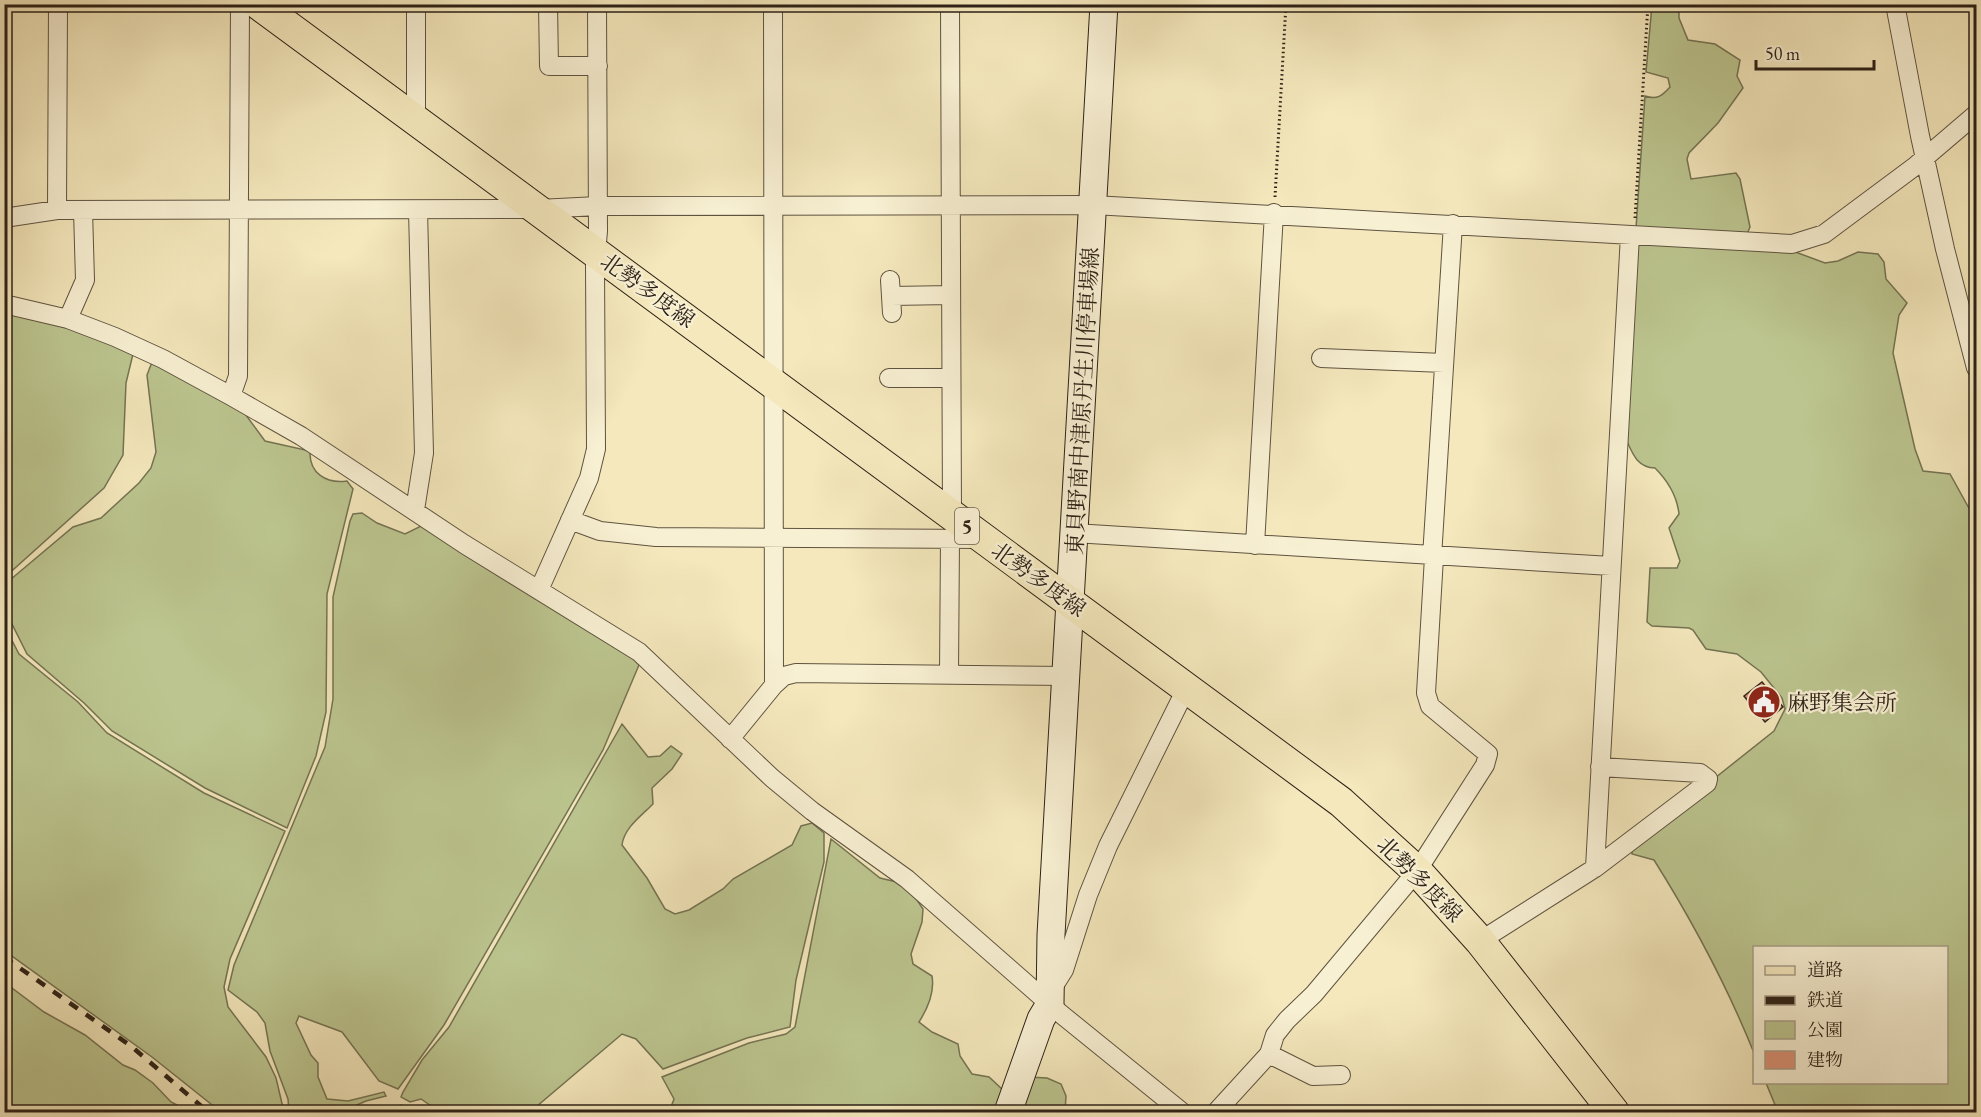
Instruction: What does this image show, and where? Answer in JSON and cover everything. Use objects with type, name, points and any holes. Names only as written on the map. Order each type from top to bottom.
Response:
[{"type":"main road","name":"北勢多度線","points":[[258,4],[774,383],[951,527],[985,539],[1341,802],[1418,871],[1480,941],[1614,1113]]},
{"type":"main road","name":"東貝野南中津原丹生川停車場線","points":[[1008,1113],[1050,998],[1104,4]]},
{"type":"street","points":[[57,210],[58,4]]},
{"type":"street","points":[[231,396],[238,376],[240,4]]},
{"type":"street","points":[[416,4],[416,119]]},
{"type":"street","points":[[548,4],[549,66],[597,66]]},
{"type":"street","points":[[539,590],[589,478],[596,449],[597,4]]},
{"type":"street","points":[[773,4],[774,685]]},
{"type":"street","points":[[949,674],[950,4]]},
{"type":"street","points":[[1895,4],[1924,156],[1945,249],[1977,368]]},
{"type":"street","points":[[4,218],[57,210],[1093,205],[1274,213],[1792,244],[1824,234],[1977,114]]},
{"type":"street","points":[[68,319],[85,280],[83,210]]},
{"type":"street","points":[[415,510],[424,453],[418,210]]},
{"type":"street","points":[[1255,545],[1274,213]]},
{"type":"street","points":[[1216,1113],[1269,1054],[1275,1035],[1287,1020],[1314,994],[1418,871],[1485,765],[1488,754],[1430,706],[1426,693],[1453,224]]},
{"type":"street","points":[[1595,868],[1632,235]]},
{"type":"street","points":[[891,296],[951,295]]},
{"type":"street","points":[[4,304],[68,319],[163,359],[231,396],[302,436],[639,652],[730,739],[812,811],[907,879],[1050,998],[1182,1113]]},
{"type":"street","points":[[1321,358],[1444,363]]},
{"type":"street","points":[[889,378],[951,378]]},
{"type":"street","points":[[570,520],[600,531],[624,535],[774,538],[951,527]]},
{"type":"street","points":[[1074,533],[1433,557],[1611,566]]},
{"type":"street","points":[[730,739],[774,685],[784,676],[796,673],[1067,676]]},
{"type":"street","points":[[1050,998],[1064,970],[1088,895],[1108,846],[1187,687]]},
{"type":"street","points":[[1480,941],[1595,868],[1656,824],[1708,779],[1700,772],[1600,767]]},
{"type":"street","points":[[1269,1054],[1313,1076],[1341,1075]]},
{"type":"path","points":[[1274,213],[1286,4]]},
{"type":"path","points":[[1632,235],[1648,4]]},
{"type":"green space","points":[[1652,5],[1679,5],[1679,18],[1688,40],[1715,44],[1740,60],[1737,76],[1743,88],[1718,123],[1689,153],[1687,159],[1691,179],[1736,173],[1740,179],[1750,227],[1747,234],[1636,228],[1645,96],[1653,98],[1659,96],[1670,87],[1668,78],[1646,72]]},
{"type":"green space","points":[[1640,242],[1790,250],[1825,263],[1838,261],[1858,252],[1878,254],[1884,262],[1886,279],[1907,303],[1899,315],[1893,353],[1915,449],[1923,471],[1950,474],[1970,510],[1976,511],[1976,1112],[1778,1112],[1766,1084],[1948,1084],[1948,946],[1753,946],[1753,1050],[1721,979],[1654,860],[1632,854],[1632,844],[1774,731],[1785,709],[1782,698],[1761,672],[1737,654],[1706,649],[1693,630],[1689,628],[1652,626],[1647,622],[1650,568],[1677,568],[1680,561],[1669,528],[1679,514],[1674,495],[1667,483],[1655,468],[1643,465],[1635,457],[1624,435],[1634,247]]},
{"type":"green space","points":[[5,310],[72,328],[133,354],[126,383],[123,455],[104,488],[5,577]]},
{"type":"green space","points":[[152,362],[243,411],[265,441],[310,451],[312,465],[320,475],[332,481],[347,481],[353,489],[327,594],[326,712],[316,756],[287,828],[205,788],[112,731],[84,703],[27,654],[5,610],[4,585],[73,527],[101,518],[139,483],[151,468],[156,452],[147,375]]},
{"type":"green space","points":[[362,513],[377,523],[405,534],[423,525],[633,658],[639,665],[603,750],[444,1025],[398,1089],[379,1081],[342,1032],[299,1016],[296,1023],[311,1055],[318,1063],[318,1077],[327,1099],[348,1101],[384,1092],[386,1096],[366,1101],[341,1112],[289,1112],[288,1099],[270,1051],[265,1023],[257,1012],[228,990],[234,965],[325,747],[333,699],[333,597],[350,521],[353,514]]},
{"type":"green space","points":[[5,627],[19,654],[78,702],[107,733],[204,793],[285,831],[230,959],[224,987],[228,1007],[266,1057],[276,1078],[284,1112],[221,1112],[152,1057],[5,951]]},
{"type":"green space","points":[[622,724],[648,757],[660,756],[671,746],[682,754],[672,769],[652,788],[653,804],[626,833],[622,845],[647,878],[665,909],[675,914],[689,910],[723,889],[733,879],[792,845],[801,826],[812,823],[824,833],[824,862],[796,980],[790,1027],[747,1038],[663,1069],[636,1039],[622,1034],[530,1112],[440,1112],[421,1099],[410,1102],[401,1097],[422,1060],[449,1027]]},
{"type":"green space","points":[[831,839],[880,878],[901,883],[923,909],[922,922],[911,954],[913,964],[932,976],[932,994],[919,1022],[932,1032],[958,1044],[960,1056],[972,1074],[989,1077],[1003,1090],[999,1112],[809,1112],[799,1106],[773,1112],[669,1112],[674,1099],[662,1077],[749,1043],[786,1034],[795,1027]]},
{"type":"green space","points":[[4,982],[44,1012],[85,1035],[123,1065],[135,1070],[153,1083],[171,1102],[191,1112],[5,1112]]},
{"type":"green space","points":[[1028,1077],[1047,1078],[1061,1084],[1066,1096],[1065,1112],[1013,1112]]},
{"type":"green space","points":[[401,1105],[412,1112],[375,1112]]},
{"type":"building","name":"麻野集会所","points":[[1762,682],[1783,707],[1765,722],[1744,696]]},
{"type":"railway","points":[[4,957],[131,1046],[208,1112]]},
{"type":"place","name":"麻野集会所","points":[[1764,702]]}]
